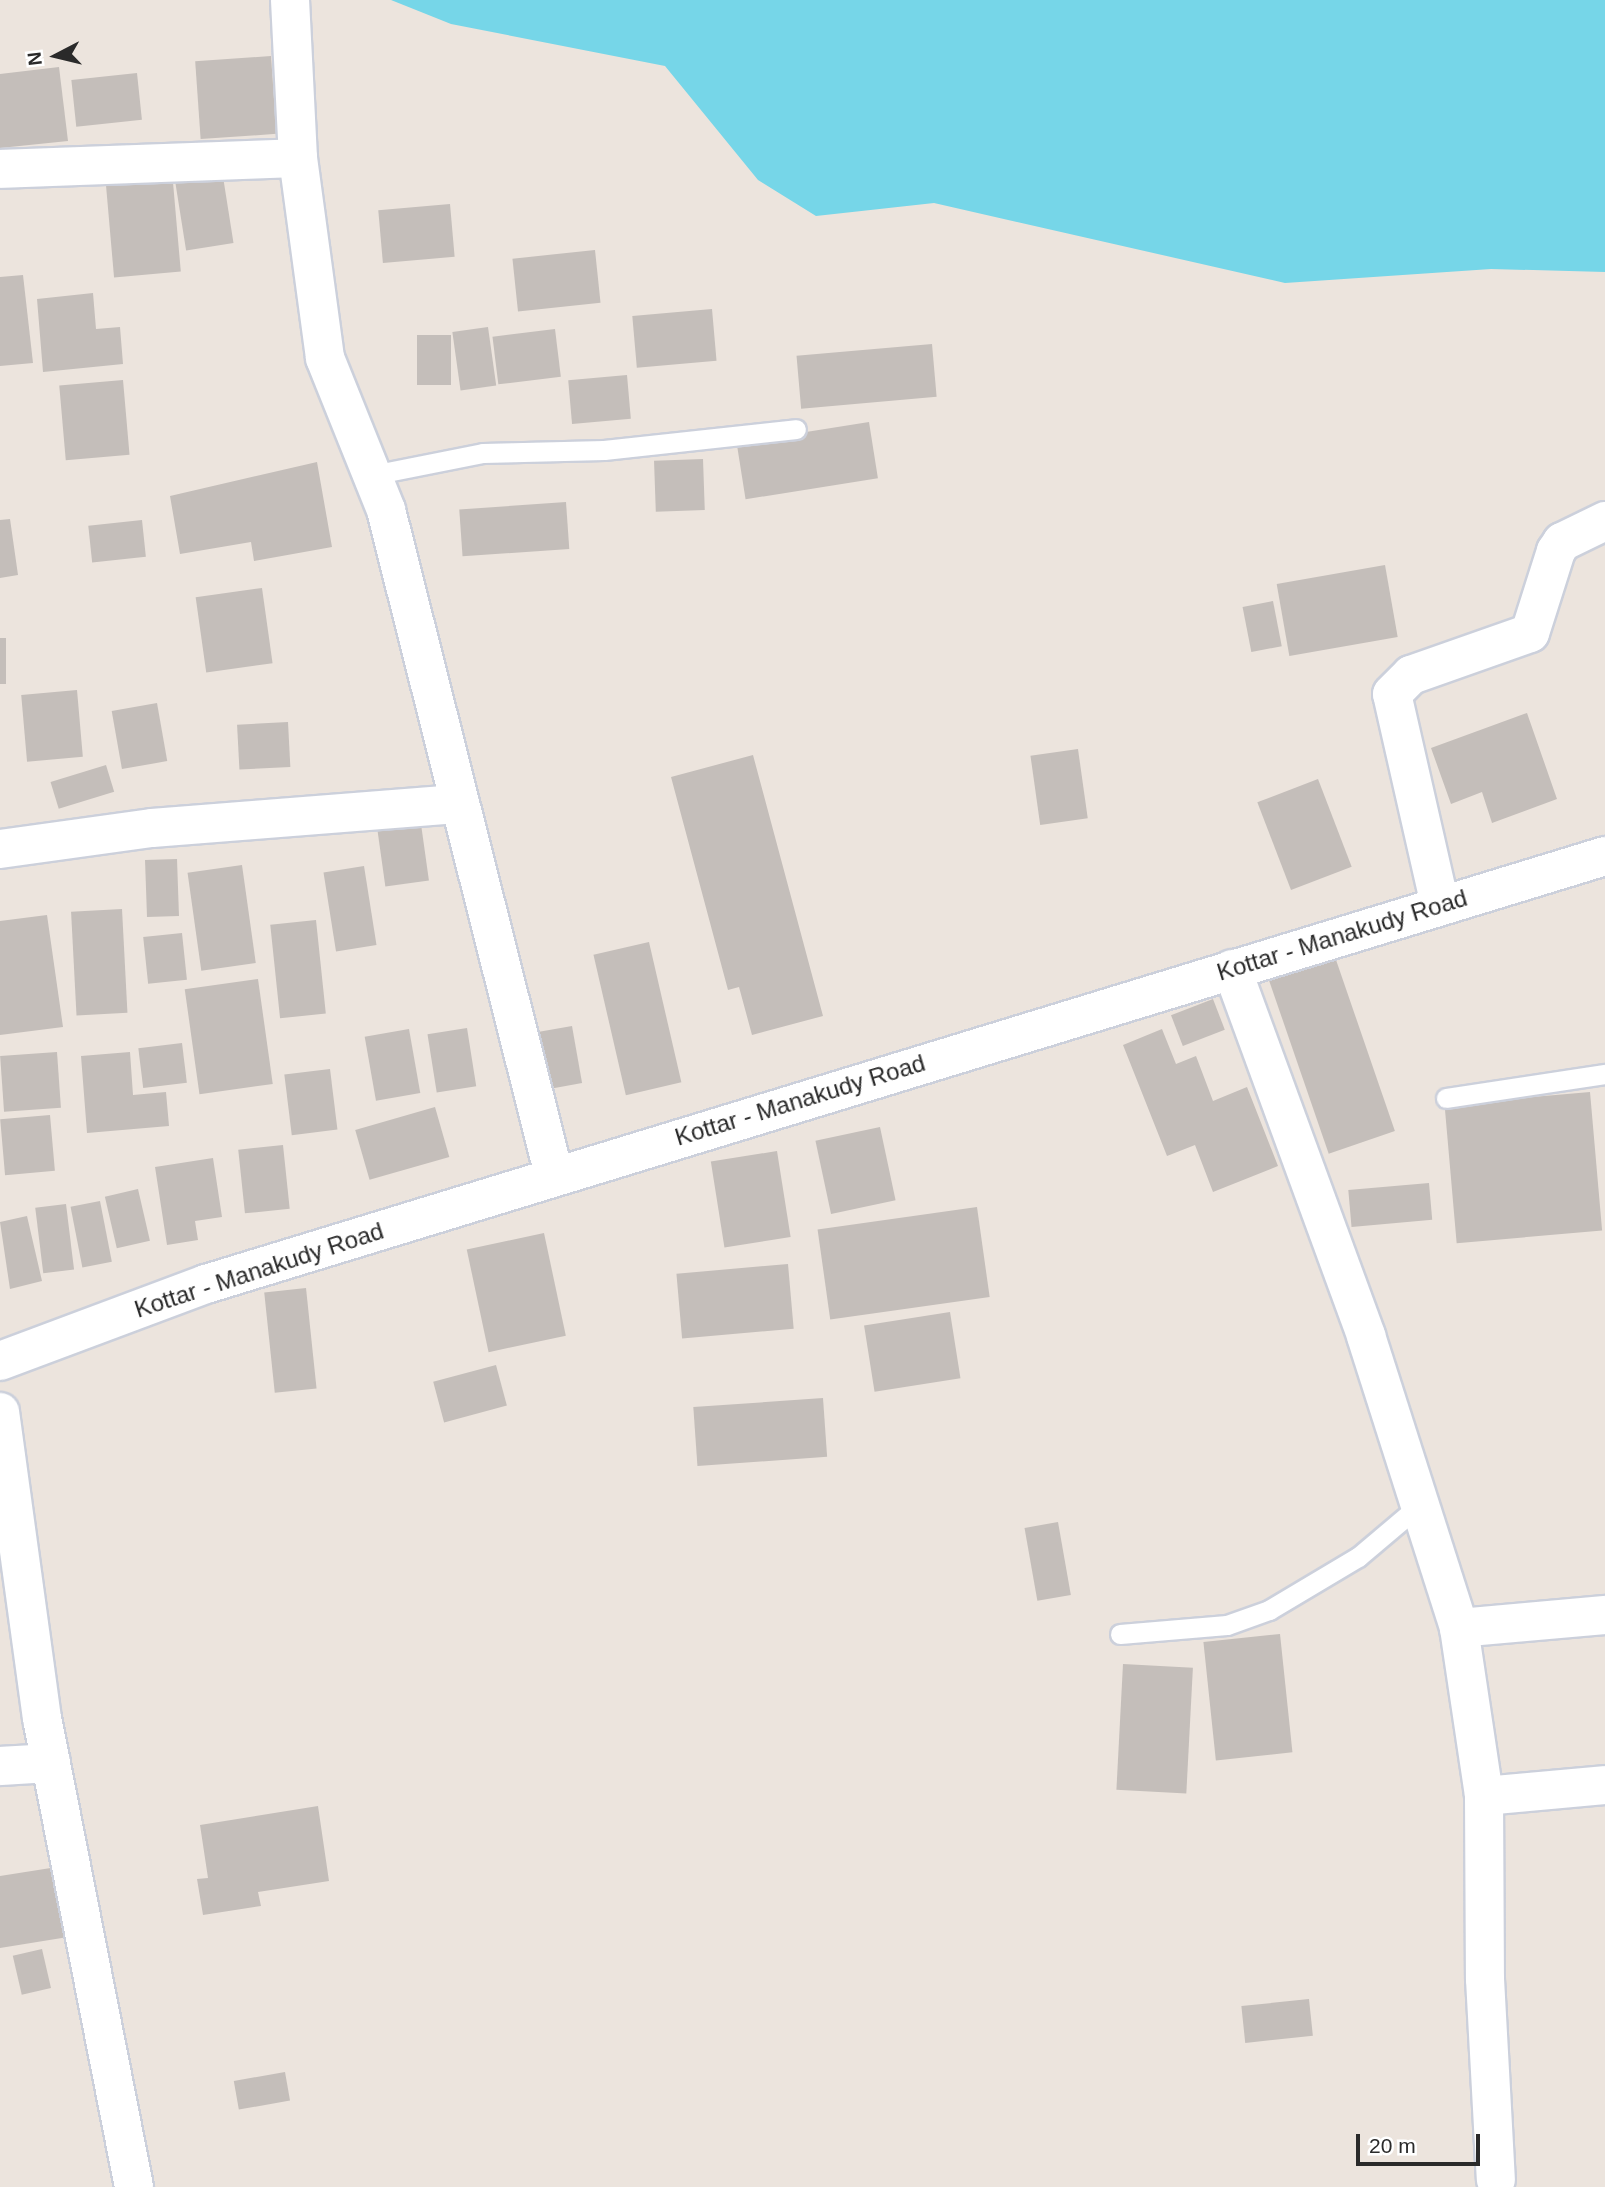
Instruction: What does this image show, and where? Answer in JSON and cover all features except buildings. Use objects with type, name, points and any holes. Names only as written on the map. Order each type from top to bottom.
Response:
[{"type":"street","points":[[290,0],[298,158],[325,358],[386,510],[554,1175]]},
{"type":"street","points":[[0,169],[298,158]]},
{"type":"street","points":[[1440,905],[1392,694],[1411,675],[1530,633],[1556,551],[1562,542],[1605,521]]},
{"type":"street","points":[[0,849],[152,828],[460,804]]},
{"type":"street","name":"Kottar - Manakudy Road","points":[[0,1361],[206,1284],[554,1175],[1605,856]]},
{"type":"street","points":[[1232,969],[1422,1503],[1459,1628],[1484,1796],[1485,1979],[1496,2180]]},
{"type":"street","points":[[0,1412],[51,1763],[134,2187]]},
{"type":"street","points":[[1459,1628],[1605,1615]]},
{"type":"street","points":[[0,1766],[51,1763]]},
{"type":"street","points":[[1484,1796],[1605,1785]]},
{"type":"lane","points":[[372,475],[483,453],[604,450],[796,429]]},
{"type":"lane","points":[[1446,1098],[1605,1074]]},
{"type":"lane","points":[[1120,1634],[1227,1625],[1269,1610],[1358,1558],[1422,1503]]},
{"type":"water","points":[[391,0],[1605,0],[1605,272],[1491,269],[1285,283],[934,203],[816,216],[758,180],[665,66],[451,24]]}]
